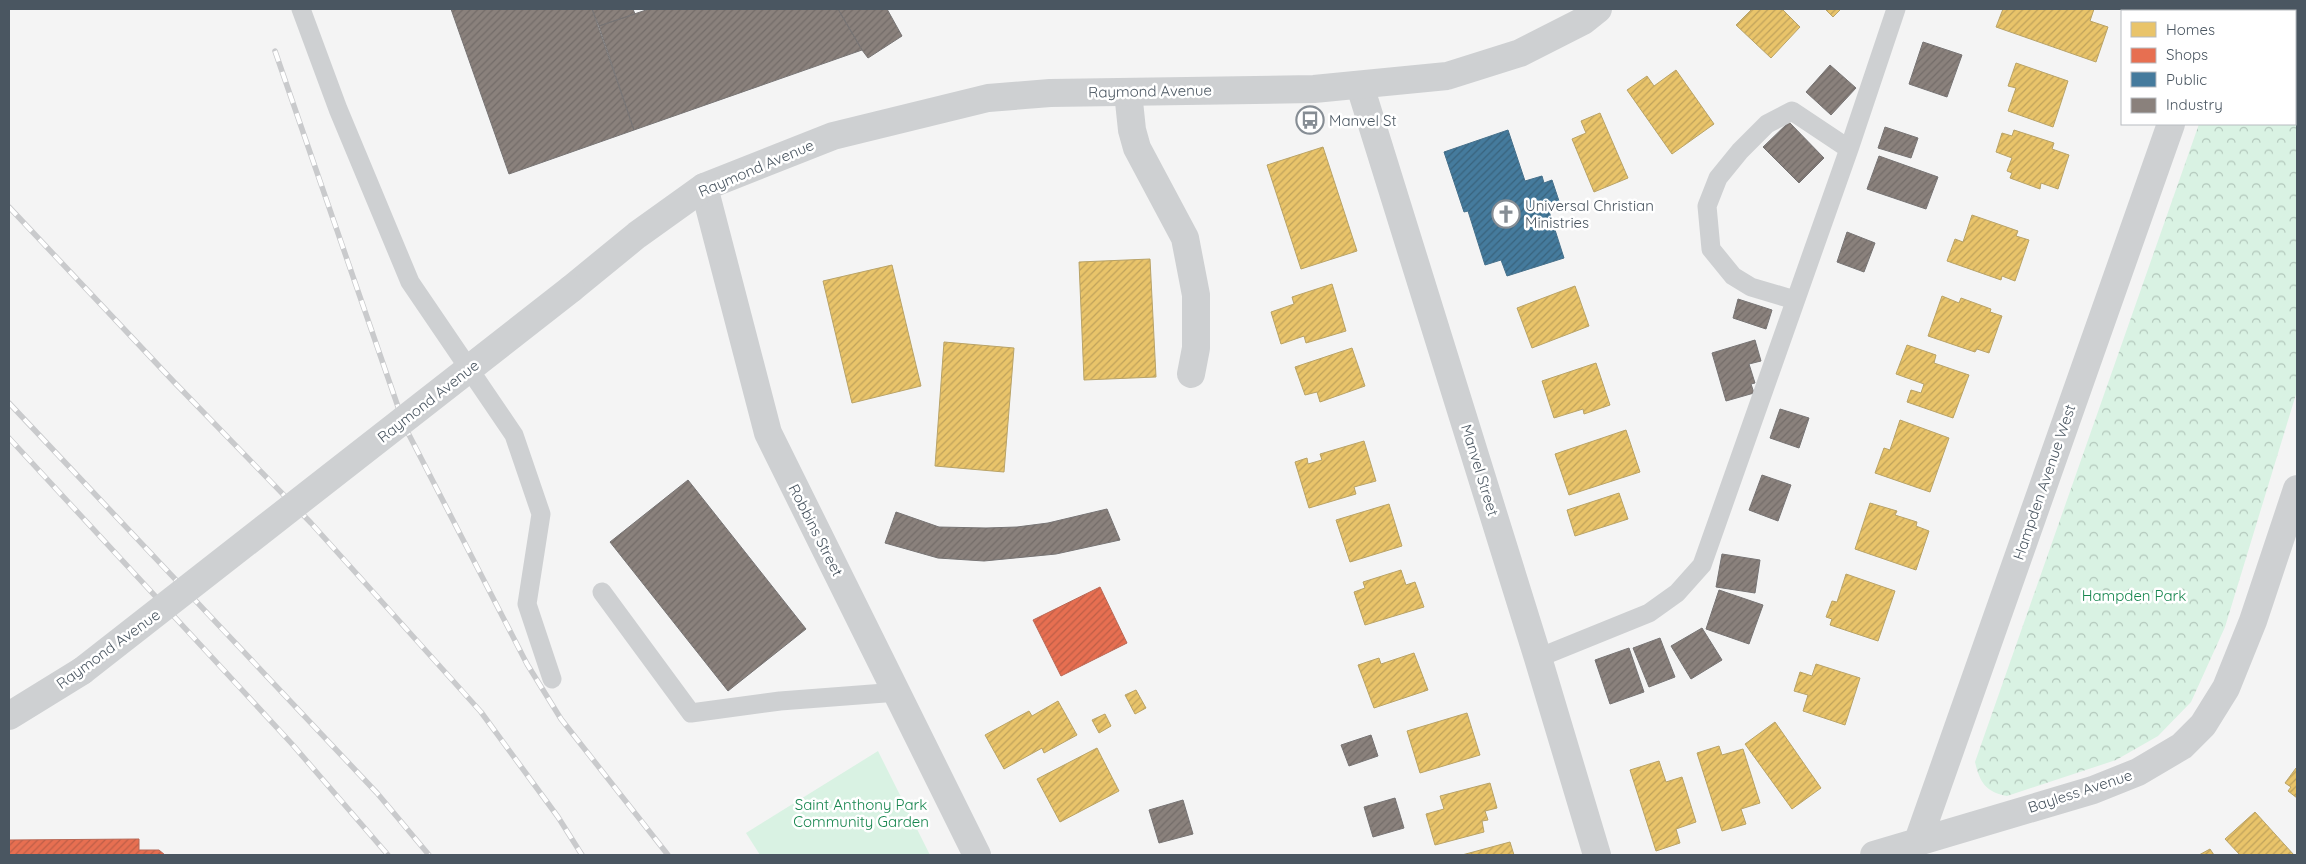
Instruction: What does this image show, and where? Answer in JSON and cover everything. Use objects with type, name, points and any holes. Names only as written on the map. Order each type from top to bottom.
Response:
[{"type":"street","name":"Raymond Avenue","points":[[9,716],[82,671],[571,289],[637,235],[704,187],[832,136],[988,98],[1050,93],[1314,89],[1447,76],[1520,52],[1582,21],[1598,9]]},
{"type":"street","name":"Manvel Street","points":[[1360,86],[1538,658],[1597,855]]},
{"type":"street","points":[[1128,92],[1132,130],[1137,148],[1185,238],[1196,295],[1196,348],[1191,374]]},
{"type":"street","name":"Hampden Avenue West","points":[[1918,841],[2171,125]]},
{"type":"street","name":"Robbins Street","points":[[704,187],[768,434],[898,692],[977,855]]},
{"type":"street","name":"Bayless Avenue","points":[[1874,855],[2093,790],[2138,772],[2182,746],[2204,725],[2226,688],[2291,531],[2297,490]]},
{"type":"lane","points":[[301,9],[338,109],[410,282],[514,435],[540,514],[527,604],[552,679]]},
{"type":"lane","points":[[1538,658],[1649,613],[1677,593],[1702,565],[1849,149],[1896,9]]},
{"type":"lane","points":[[1795,300],[1751,287],[1734,276],[1711,249],[1707,206],[1718,178],[1740,151],[1767,124],[1792,111],[1849,149]]},
{"type":"lane","points":[[602,592],[690,713],[780,701],[898,692]]},
{"type":"green space","name":"Hampden Park","points":[[2297,9],[2297,391],[2225,627],[2191,702],[2158,736],[2116,760],[2007,796],[2000,794],[1985,785],[1979,776],[1975,762],[2199,125],[2296,125],[2296,10],[2234,10]]},
{"type":"green space","name":"Saint Anthony Park Community Garden","points":[[878,751],[930,855],[760,855],[746,833]]},
{"type":"building: Homes","points":[[1752,9],[1782,9],[1800,27],[1771,58],[1736,25]]},
{"type":"building: Homes","points":[[1825,9],[1841,9],[1833,17]]},
{"type":"building: Homes","points":[[2003,9],[2094,9],[2090,21],[2108,27],[2096,62],[1996,27]]},
{"type":"building: Homes","points":[[2016,63],[2068,81],[2053,127],[2008,111],[2016,88],[2008,86]]},
{"type":"building: Homes","points":[[1676,70],[1714,124],[1672,154],[1627,90],[1647,76],[1654,86]]},
{"type":"building: Homes","points":[[1600,113],[1628,178],[1594,192],[1572,139],[1586,133],[1581,121]]},
{"type":"building: Homes","points":[[2014,130],[2054,143],[2052,149],[2069,155],[2058,189],[2041,183],[2040,189],[2010,178],[2012,173],[2007,171],[2012,158],[1996,152],[2002,133],[2012,136]]},
{"type":"building: Homes","points":[[1323,147],[1357,251],[1301,269],[1267,165]]},
{"type":"building: Homes","points":[[1972,215],[2018,231],[2016,236],[2029,240],[2015,281],[2002,276],[2001,280],[1947,261],[1955,239],[1963,242]]},
{"type":"building: Homes","points":[[1150,259],[1156,377],[1084,380],[1079,262]]},
{"type":"building: Homes","points":[[892,265],[921,386],[852,403],[823,281]]},
{"type":"building: Homes","points":[[1332,284],[1346,331],[1306,343],[1304,336],[1281,344],[1271,312],[1294,304],[1292,297]]},
{"type":"building: Homes","points":[[1575,286],[1589,326],[1532,348],[1517,308]]},
{"type":"building: Homes","points":[[1942,296],[1959,303],[1961,298],[1991,309],[1990,312],[2002,316],[1989,353],[1977,349],[1975,352],[1928,336]]},
{"type":"building: Homes","points":[[944,342],[1014,348],[1004,472],[935,466]]},
{"type":"building: Homes","points":[[1907,345],[1936,355],[1934,363],[1969,375],[1953,418],[1907,402],[1911,390],[1921,393],[1924,384],[1896,374]]},
{"type":"building: Homes","points":[[1352,348],[1365,386],[1320,402],[1317,392],[1305,395],[1295,367]]},
{"type":"building: Homes","points":[[1596,363],[1610,405],[1584,414],[1583,409],[1554,418],[1542,381]]},
{"type":"building: Homes","points":[[1900,420],[1949,438],[1930,492],[1875,473],[1884,448],[1890,450]]},
{"type":"building: Homes","points":[[1626,430],[1640,472],[1569,495],[1555,454]]},
{"type":"building: Homes","points":[[1364,441],[1376,481],[1354,487],[1356,494],[1309,508],[1295,462],[1307,458],[1308,464],[1322,460],[1320,454]]},
{"type":"building: Homes","points":[[1619,493],[1628,519],[1575,536],[1567,510]]},
{"type":"building: Homes","points":[[1870,503],[1897,511],[1895,515],[1917,522],[1916,526],[1929,531],[1916,570],[1855,549]]},
{"type":"building: Homes","points":[[1389,504],[1402,546],[1350,562],[1336,520]]},
{"type":"building: Homes","points":[[1401,570],[1406,585],[1415,582],[1424,607],[1365,625],[1354,592],[1365,588],[1363,582]]},
{"type":"building: Homes","points":[[1846,574],[1895,591],[1878,641],[1830,625],[1832,619],[1826,617],[1832,601],[1837,602]]},
{"type":"building: Homes","points":[[1414,653],[1428,690],[1374,708],[1358,665],[1379,658],[1381,664]]},
{"type":"building: Homes","points":[[1816,664],[1860,678],[1845,725],[1803,711],[1808,695],[1794,691],[1800,672],[1812,676]]},
{"type":"building: Homes","points":[[1136,690],[1146,708],[1135,714],[1125,695]]},
{"type":"building: Homes","points":[[1058,701],[1077,735],[1044,753],[1042,748],[1004,769],[985,735],[1029,711],[1032,716]]},
{"type":"building: Homes","points":[[1467,713],[1480,755],[1420,773],[1407,731]]},
{"type":"building: Homes","points":[[1105,714],[1111,726],[1099,733],[1092,720]]},
{"type":"building: Homes","points":[[1775,722],[1821,788],[1792,809],[1745,744]]},
{"type":"building: Homes","points":[[1719,746],[1722,755],[1743,749],[1760,803],[1741,809],[1746,824],[1722,831],[1697,753]]},
{"type":"building: Homes","points":[[1097,748],[1119,791],[1060,822],[1037,779]]},
{"type":"building: Homes","points":[[1659,761],[1666,782],[1682,777],[1696,822],[1676,829],[1680,843],[1656,851],[1630,770]]},
{"type":"building: Homes","points":[[2296,768],[2297,798],[2288,791],[2291,787],[2285,783]]},
{"type":"building: Homes","points":[[1490,783],[1497,808],[1485,811],[1488,820],[1482,821],[1484,832],[1435,845],[1426,814],[1444,809],[1440,796]]},
{"type":"building: Homes","points":[[2255,812],[2294,855],[2240,855],[2225,839]]},
{"type":"building: Homes","points":[[1510,842],[1514,855],[1462,855]]},
{"type":"building: Homes","points":[[2210,849],[2214,855],[2199,855]]},
{"type":"building: Shops","points":[[1100,587],[1127,643],[1061,676],[1033,620]]},
{"type":"building: Shops","points":[[139,839],[139,850],[159,850],[165,855],[9,855],[9,840]]},
{"type":"building: Public","points":[[1508,130],[1525,181],[1542,176],[1544,183],[1552,180],[1560,204],[1548,208],[1564,258],[1507,276],[1501,260],[1485,265],[1468,211],[1464,212],[1444,152]]},
{"type":"building: Industry","points":[[451,9],[592,9],[634,130],[509,174]]},
{"type":"building: Industry","points":[[592,9],[633,9],[635,14],[599,26]]},
{"type":"building: Industry","points":[[649,9],[838,9],[862,50],[634,130],[599,26]]},
{"type":"building: Industry","points":[[838,9],[887,9],[902,36],[868,58]]},
{"type":"building: Industry","points":[[1923,42],[1962,55],[1947,97],[1909,84]]},
{"type":"building: Industry","points":[[1830,65],[1856,88],[1831,115],[1806,92]]},
{"type":"building: Industry","points":[[1789,122],[1824,158],[1799,183],[1763,147]]},
{"type":"building: Industry","points":[[1885,127],[1918,138],[1911,158],[1878,148]]},
{"type":"building: Industry","points":[[1879,156],[1938,177],[1926,209],[1867,189]]},
{"type":"building: Industry","points":[[1847,232],[1875,243],[1864,272],[1837,262]]},
{"type":"building: Industry","points":[[1738,299],[1772,310],[1766,329],[1733,318]]},
{"type":"building: Industry","points":[[1755,340],[1761,361],[1749,364],[1755,383],[1751,384],[1754,393],[1726,401],[1712,353]]},
{"type":"building: Industry","points":[[1780,409],[1809,418],[1799,448],[1770,438]]},
{"type":"building: Industry","points":[[1762,475],[1791,485],[1778,521],[1749,510]]},
{"type":"building: Industry","points":[[688,480],[806,629],[728,691],[610,542]]},
{"type":"building: Industry","points":[[1107,509],[1120,540],[1056,554],[984,561],[938,558],[885,543],[896,512],[939,527],[986,528],[1048,523]]},
{"type":"building: Industry","points":[[1722,554],[1760,560],[1755,593],[1716,587]]},
{"type":"building: Industry","points":[[1719,590],[1763,605],[1749,644],[1706,629]]},
{"type":"building: Industry","points":[[1702,628],[1722,660],[1691,679],[1671,646]]},
{"type":"building: Industry","points":[[1660,638],[1675,677],[1649,687],[1633,648]]},
{"type":"building: Industry","points":[[1629,648],[1644,692],[1610,704],[1595,660]]},
{"type":"building: Industry","points":[[1371,735],[1378,756],[1349,766],[1341,745]]},
{"type":"building: Industry","points":[[1395,798],[1404,828],[1373,837],[1364,807]]},
{"type":"building: Industry","points":[[1183,800],[1193,834],[1159,843],[1149,810]]},
{"type":"railway","points":[[275,51],[405,427],[527,664],[561,719],[668,855]]},
{"type":"railway","points":[[9,207],[174,382],[311,523],[481,712],[558,817],[582,855]]},
{"type":"railway","points":[[9,403],[377,793],[429,855]]},
{"type":"railway","points":[[9,438],[292,744],[388,855]]},
{"type":"place","name":"Manvel St","points":[[1310,120]]},
{"type":"place","name":"Universal Christian Ministries","points":[[1506,214]]}]
